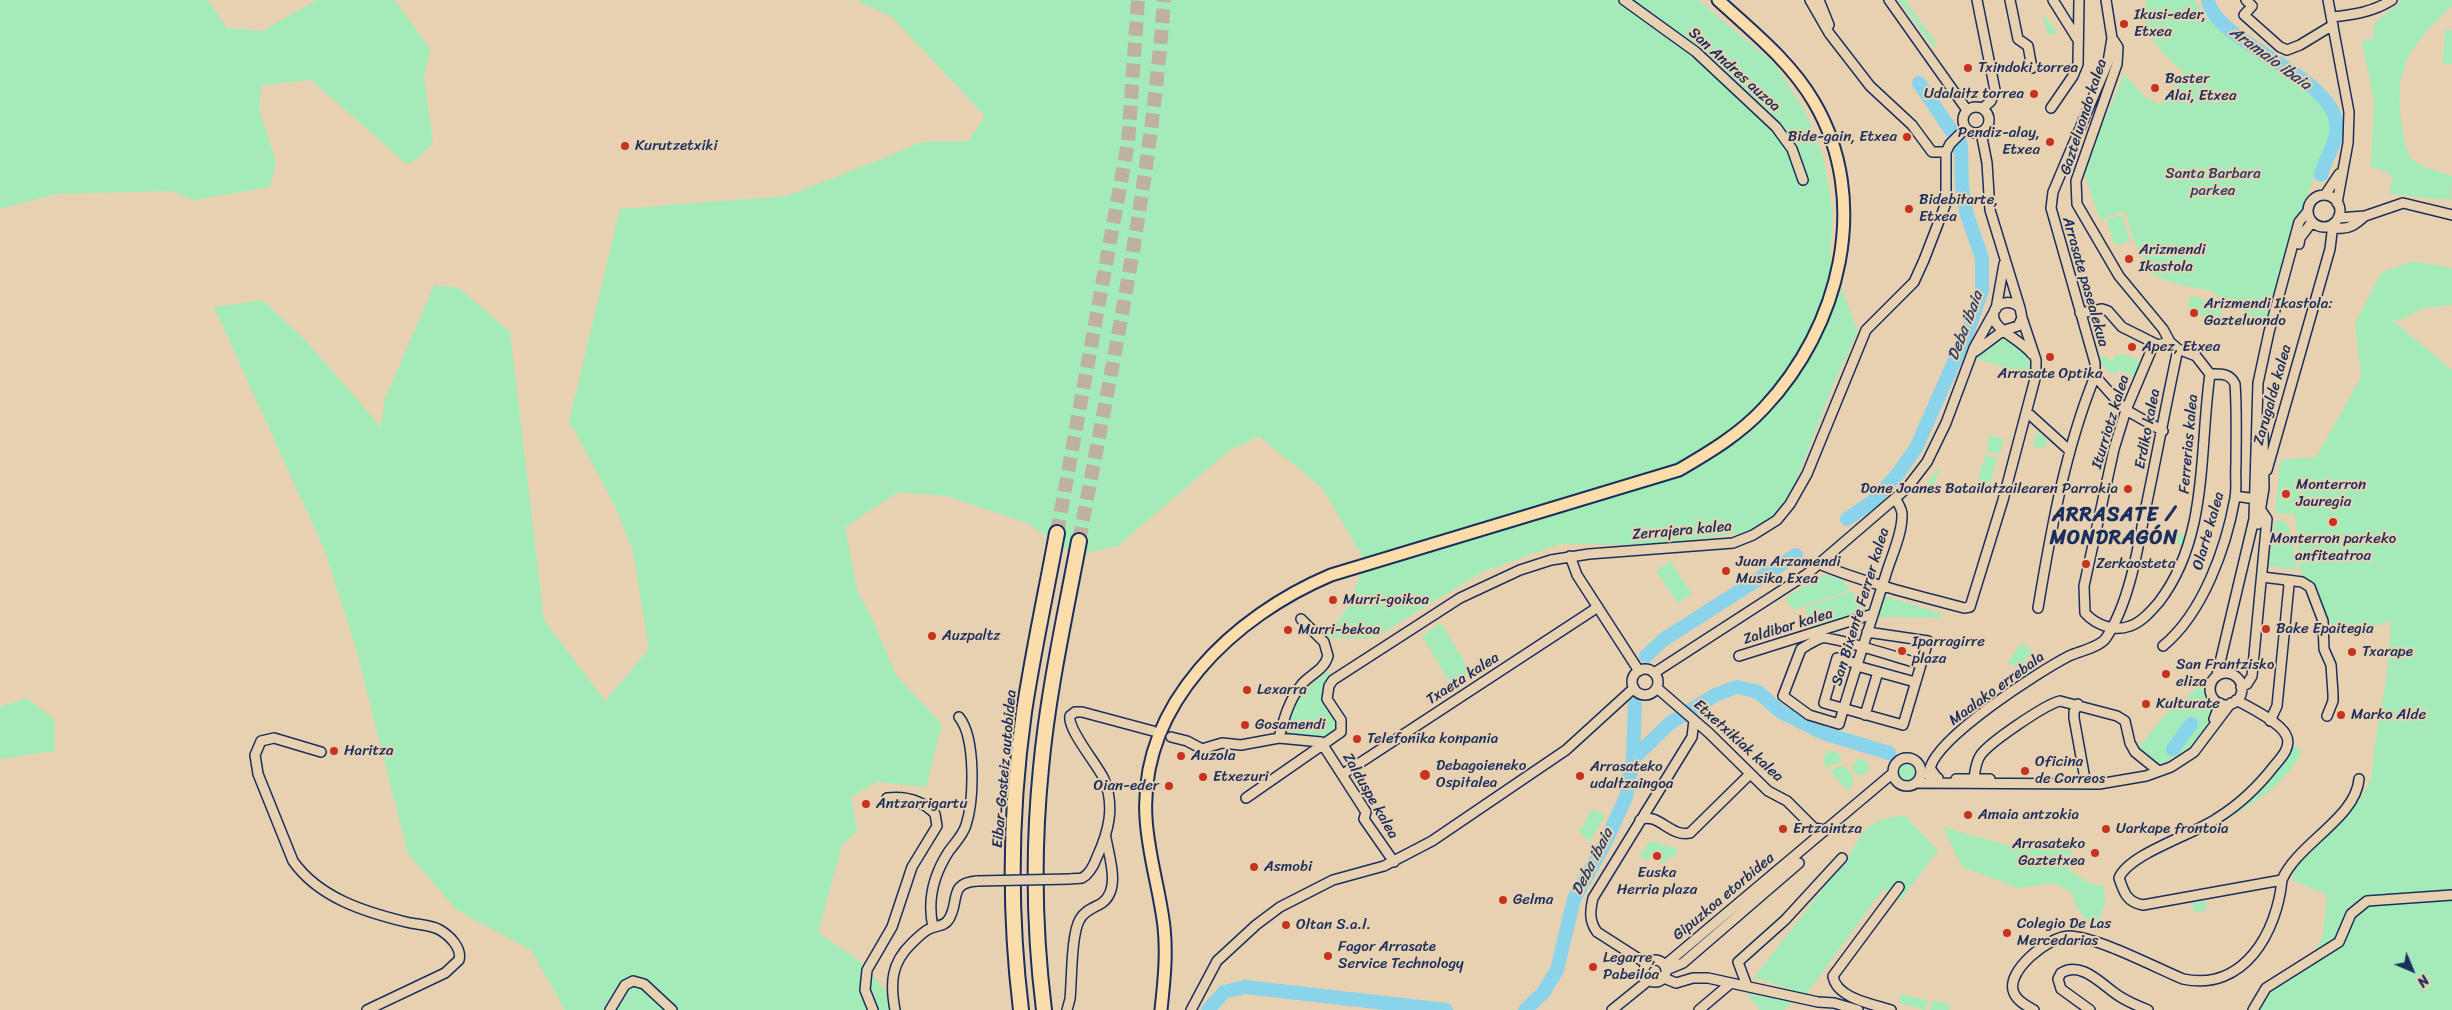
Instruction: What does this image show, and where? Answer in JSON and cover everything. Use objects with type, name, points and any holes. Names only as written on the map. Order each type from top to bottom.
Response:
[{"type":"highway","name":"Eibar-Gasteiz autobidea","points":[[1021,1010],[1013,926],[1012,872],[1019,757],[1031,675],[1057,533]]},
{"type":"highway","points":[[1044,1010],[1037,957],[1036,846],[1041,768],[1058,649],[1079,540]]},
{"type":"main road","points":[[1161,1010],[1166,943],[1146,821],[1146,786],[1152,754],[1162,728],[1193,677],[1214,652],[1236,632],[1279,601],[1304,587],[1331,576],[1679,470],[1709,453],[1763,409],[1803,359],[1828,308],[1840,263],[1844,212],[1837,158],[1827,128],[1801,82],[1772,49],[1718,0]]},
{"type":"street","name":"San Andres auzoa","points":[[1624,0],[1696,52],[1776,127],[1792,149],[1803,180]]},
{"type":"street","points":[[1810,0],[1829,33],[1870,86],[1912,125],[1932,152],[1948,148],[1964,130],[1963,118],[1967,110],[1976,107],[1983,108],[1988,113],[1989,122],[1981,132],[1973,133],[1964,130]]},
{"type":"street","points":[[1819,0],[1830,28],[1829,33]]},
{"type":"street","points":[[1889,0],[1967,110]]},
{"type":"street","points":[[1977,0],[1995,90],[1991,102],[1983,108]]},
{"type":"street","points":[[2010,0],[2018,39],[2028,46],[2032,68]]},
{"type":"street","points":[[2053,0],[2078,41]]},
{"type":"street","points":[[2051,108],[2073,76],[2078,64],[2079,0]]},
{"type":"street","name":"Arrasate pasealekua","points":[[2095,376],[2094,363],[2051,208],[2053,192],[2103,75],[2112,38],[2106,0]]},
{"type":"street","points":[[2246,0],[2252,6],[2244,15],[2280,48],[2287,50],[2300,45],[2332,21],[2378,8],[2390,1]]},
{"type":"street","points":[[2328,0],[2349,112],[2348,143],[2337,203],[2339,210],[2335,221],[2337,228],[2344,229],[2355,225],[2365,216],[2403,203],[2452,215]]},
{"type":"street","name":"Gazteluondo kalea","points":[[2112,38],[2118,47],[2116,71],[2095,122],[2076,180],[2075,192],[2080,210],[2119,276],[2163,329],[2170,342],[2178,349],[2196,356],[2210,374]]},
{"type":"street","points":[[1820,564],[1882,585],[1964,608],[1970,607],[2028,413],[2028,402],[2037,368],[2020,308],[2004,264],[1990,210],[1987,163],[1981,132]]},
{"type":"street","name":"Zerrajera kalea","points":[[1324,745],[1338,736],[1342,728],[1341,720],[1327,699],[1329,686],[1333,680],[1460,598],[1520,570],[1570,556],[1615,550],[1733,543],[1753,535],[1777,520],[1790,504],[1807,474],[1866,330],[1914,282],[1946,203],[1948,148]]},
{"type":"street","points":[[2325,196],[2342,170]]},
{"type":"street","points":[[2221,674],[2256,499],[2258,383],[2269,332],[2300,222],[2313,200],[2325,196],[2332,198],[2337,203]]},
{"type":"street","points":[[2308,211],[2312,222],[2322,227],[2335,221]]},
{"type":"street","name":"Zarugalde kalea","points":[[2264,488],[2268,465],[2330,249],[2335,221]]},
{"type":"street","points":[[2282,880],[2144,905],[2134,903],[2124,895],[2119,878],[2129,864],[2202,828],[2246,798],[2264,780],[2286,752],[2288,739],[2282,729],[2234,702],[2220,703],[2212,696],[2206,684],[2221,674],[2261,510],[2264,488],[2263,383],[2300,238],[2312,222]]},
{"type":"street","points":[[2004,264],[1995,311],[1995,321],[2026,346],[2034,356]]},
{"type":"street","points":[[1654,673],[1820,564],[1830,552],[1896,499],[1926,462],[1946,423],[1974,348],[1995,311],[2001,304],[2008,302],[2014,303],[2020,308]]},
{"type":"street","points":[[2080,313],[2102,309],[2108,311],[2122,327],[2156,344],[2170,342]]},
{"type":"street","points":[[1970,362],[1978,347],[2004,330],[2018,326],[2022,318]]},
{"type":"street","name":"Iturriotz kalea","points":[[2111,628],[2092,621],[2085,613],[2084,586],[2114,449],[2126,410],[2147,357],[2156,344]]},
{"type":"street","name":"Erdiko kalea","points":[[2104,640],[2116,621],[2137,552],[2163,431],[2178,349]]},
{"type":"street","name":"Olarte kalea","points":[[2163,646],[2176,635],[2191,616],[2211,577],[2235,496],[2235,384],[2232,377],[2210,374]]},
{"type":"street","name":"Ferrerias kalea","points":[[2111,628],[2134,625],[2152,610],[2172,582],[2184,559],[2198,505],[2205,411],[2210,374]]},
{"type":"street","points":[[2038,608],[2054,516],[2070,451],[2095,376],[2126,410],[2163,431]]},
{"type":"street","points":[[2028,413],[2070,451]]},
{"type":"street","points":[[2235,496],[2256,499]]},
{"type":"street","name":"San Bixente Ferrer kalea","points":[[1862,648],[1828,638],[1821,638],[1804,647],[1801,650],[1784,693],[1785,699],[1808,715],[1839,724],[1902,517],[1896,499]]},
{"type":"street","points":[[2220,703],[2213,721],[2190,750],[2178,760],[2156,769],[2109,778],[2085,779],[1937,778],[1920,768],[1911,759],[1904,758],[1896,763],[1893,773],[1898,784],[1906,787],[1917,783],[2099,784],[2146,776],[2171,767],[2194,752],[2234,702],[2241,687],[2247,684],[2252,676],[2268,519],[2261,510]]},
{"type":"street","points":[[1570,556],[1576,575],[1638,671]]},
{"type":"street","points":[[2262,577],[2302,582],[2310,587],[2324,621],[2324,649],[2331,665],[2333,701],[2327,716]]},
{"type":"street","points":[[2270,721],[2277,706],[2290,585],[2287,580]]},
{"type":"street","name":"Txaeta kalea","points":[[1343,774],[1598,607]]},
{"type":"street","name":"Zaldibar kalea","points":[[1740,656],[1873,614]]},
{"type":"street","points":[[1279,738],[1292,699],[1302,684],[1322,668],[1328,656],[1324,642],[1300,619]]},
{"type":"street","points":[[1867,632],[1928,641],[1903,725],[1824,703],[1837,658],[1915,682]]},
{"type":"street","name":"Maalako errebala","points":[[1937,778],[1930,768],[1932,761],[1947,743],[1985,712],[2042,672],[2104,640]]},
{"type":"street","points":[[1862,648],[1921,664]]},
{"type":"street","points":[[1645,669],[1654,673],[1658,680],[1657,688],[1647,695],[1639,694],[1634,688],[1633,676],[1638,671],[1645,669]]},
{"type":"street","points":[[1865,715],[1878,672]]},
{"type":"street","points":[[2221,674],[2238,678],[2241,687]]},
{"type":"street","points":[[1192,1010],[1218,961],[1280,906],[1333,880],[1394,862],[1432,841],[1566,750],[1634,688]]},
{"type":"street","name":"Etxetxikiak kalea","points":[[1657,688],[1709,733],[1768,791],[1787,801],[1814,828],[1824,830]]},
{"type":"street","points":[[1974,778],[1978,757],[2008,732],[2056,702],[2066,701],[2117,716],[2125,721],[2130,742],[2135,752],[2156,769]]},
{"type":"street","points":[[2078,704],[2074,712],[2074,718],[2085,779]]},
{"type":"street","points":[[896,1010],[892,981],[897,961],[916,939],[933,927],[942,926],[949,920],[959,886],[965,882],[976,881],[1081,878],[1090,872],[1106,837],[1110,822],[1108,791],[1094,760],[1070,726],[1069,717],[1075,712],[1082,712],[1153,732]]},
{"type":"street","points":[[933,927],[931,917],[932,889],[940,864],[966,826],[972,771],[971,749],[966,725],[959,718]]},
{"type":"street","points":[[1692,737],[1694,720]]},
{"type":"street","points":[[1647,964],[1597,932],[1592,926],[1590,917],[1593,898],[1692,737],[1698,733],[1709,733]]},
{"type":"street","points":[[321,752],[270,737],[261,741],[256,751],[258,774],[293,861],[302,872],[341,900],[395,919],[438,929],[453,942],[460,952],[459,960],[446,973],[367,1010]]},
{"type":"street","name":"Zalduspe kalea","points":[[1171,737],[1187,741],[1202,749],[1222,743],[1241,745],[1279,738],[1317,741],[1324,745],[1343,774],[1366,812],[1364,819],[1394,862]]},
{"type":"street","points":[[1917,783],[1920,768],[1937,748],[1947,743]]},
{"type":"street","name":"Zalduspe kalea","points":[[1246,798],[1324,745]]},
{"type":"street","name":"Gipuzkoa etorbidea","points":[[1665,971],[1824,830],[1893,773]]},
{"type":"street","points":[[1640,820],[1646,817],[1652,818],[1677,833],[1683,835],[1690,833],[1750,774]]},
{"type":"street","points":[[2034,1010],[2018,1000],[2012,986],[2013,979],[2039,947],[2057,938],[2067,936],[2089,939],[2183,979],[2195,982],[2208,982],[2233,974],[2247,962],[2264,938],[2280,892],[2282,880],[2294,860],[2333,823],[2354,797],[2360,779]]},
{"type":"street","name":"Gipuzkoa etorbidea","points":[[1872,792],[1898,784]]},
{"type":"street","points":[[873,1010],[865,990],[868,970],[874,955],[892,927],[912,867],[937,826],[935,814],[924,804],[902,796],[887,798]]},
{"type":"street","points":[[1649,806],[1652,818]]},
{"type":"street","points":[[1067,1010],[1080,918],[1107,898],[1111,889],[1112,874],[1106,837]]},
{"type":"street","points":[[1747,986],[1738,962],[1785,920],[1842,858]]},
{"type":"street","points":[[1647,964],[1645,974],[1649,980],[1658,982],[1665,971],[1683,963],[1799,863]]},
{"type":"street","points":[[1891,1010],[1873,1007],[1845,994],[1837,989],[1833,976],[1899,887]]},
{"type":"street","points":[[2252,1010],[2266,988],[2277,979],[2339,942],[2351,914],[2367,901],[2452,895]]},
{"type":"street","points":[[1647,964],[1656,960],[1676,983],[1693,978],[1731,982],[1815,1006],[1834,1003],[1858,1010]]},
{"type":"street","points":[[2090,1010],[2061,989],[2058,979],[2061,974],[2072,970],[2085,973],[2107,985],[2118,996],[2148,1010]]},
{"type":"street","points":[[1612,1010],[1649,980]]},
{"type":"street","points":[[610,1010],[625,985],[633,981],[644,984],[672,1010]]},
{"type":"street","points":[[1699,1010],[1731,982]]},
{"type":"green space","points":[[0,0],[208,0],[227,28],[262,31],[317,0],[395,0],[430,49],[424,78],[433,143],[420,157],[407,164],[311,80],[262,85],[259,109],[276,162],[270,187],[194,200],[170,191],[55,194],[0,209]]},
{"type":"green space","points":[[856,0],[1698,0],[1775,64],[1806,113],[1824,159],[1833,214],[1830,259],[1858,331],[1833,385],[1795,484],[1778,514],[1752,532],[1649,545],[1560,544],[1482,572],[1374,638],[1326,638],[1348,607],[1365,561],[1323,489],[1259,436],[1227,452],[1118,546],[1076,555],[1027,523],[947,496],[898,492],[845,527],[858,593],[871,616],[896,675],[942,724],[926,787],[877,782],[851,797],[857,831],[842,845],[818,932],[861,962],[902,1010],[565,1010],[531,950],[457,910],[408,854],[356,648],[324,549],[214,307],[262,300],[304,339],[381,427],[385,399],[434,285],[459,288],[510,332],[544,620],[605,701],[649,649],[633,551],[616,508],[569,421],[620,209],[786,196],[921,142],[968,141],[985,116],[892,17]]},
{"type":"green space","points":[[1898,0],[1905,0],[1937,44],[1933,47]]},
{"type":"green space","name":"Santa Barbara parkea","points":[[2146,0],[2195,0],[2211,22],[2221,31],[2293,78],[2315,96],[2326,111],[2329,119],[2330,145],[2310,187],[2296,225],[2266,323],[2227,304],[2210,290],[2184,286],[2153,276],[2134,241],[2125,211],[2100,220],[2083,170],[2124,74],[2145,97],[2161,105],[2183,72],[2165,55],[2150,35],[2145,18]]},
{"type":"green space","points":[[2402,0],[2452,0],[2452,6],[2437,20],[2415,46],[2403,73],[2400,88],[2402,127],[2408,153],[2413,160],[2421,165],[2452,176],[2451,200],[2389,194],[2393,178],[2389,173],[2371,167],[2374,101],[2362,41],[2373,39],[2374,24]]},
{"type":"green space","points":[[2042,13],[2058,33],[2048,35]]},
{"type":"green space","points":[[2445,30],[2452,30],[2452,64],[2443,64]]},
{"type":"green space","points":[[2122,215],[2130,241],[2115,246],[2106,220]]},
{"type":"green space","points":[[2413,261],[2452,268],[2452,305],[2423,308],[2400,320],[2393,321],[2452,370],[2452,1010],[2257,1010],[2268,991],[2308,966],[2323,935],[2327,895],[2292,880],[2294,872],[2291,870],[2293,865],[2306,855],[2362,796],[2371,779],[2386,682],[2391,623],[2390,619],[2386,623],[2345,634],[2333,628],[2300,570],[2295,514],[2275,513],[2280,460],[2316,457],[2361,377],[2355,323],[2382,272]]},
{"type":"green space","points":[[2190,296],[2223,305],[2220,320],[2187,314]]},
{"type":"green space","points":[[1999,339],[2011,341],[2028,354],[2031,375],[1976,359],[1979,353]]},
{"type":"green space","points":[[2117,354],[2123,356],[2124,354],[2142,362],[2137,377],[2118,370],[2116,374],[2105,369],[2099,355],[2112,361]]},
{"type":"green space","points":[[2037,432],[2047,439],[2044,449],[2033,446]]},
{"type":"green space","points":[[1990,435],[2004,439],[2000,454],[1986,450]]},
{"type":"green space","points":[[1985,455],[1997,458],[1988,492],[1976,488]]},
{"type":"green space","points":[[1940,466],[1933,489],[1924,487]]},
{"type":"green space","points":[[2277,520],[2285,522],[2289,527],[2297,570],[2269,566],[2274,523]]},
{"type":"green space","points":[[2172,530],[2179,532],[2186,538],[2184,546],[2174,542],[2173,545],[2168,543]]},
{"type":"green space","points":[[1670,561],[1692,594],[1678,603],[1656,571]]},
{"type":"green space","points":[[1825,574],[1841,579],[1850,590],[1794,610],[1785,598]]},
{"type":"green space","points":[[1851,591],[1869,611],[1812,630],[1805,608]]},
{"type":"green space","points":[[1885,596],[1942,614],[1941,618],[1879,617]]},
{"type":"green space","points":[[1441,623],[1470,671],[1451,684],[1422,636]]},
{"type":"green space","points":[[2021,643],[2032,651],[2024,661],[2039,670],[2032,674],[2008,663]]},
{"type":"green space","points":[[1329,671],[1331,673],[1323,691],[1324,698],[1334,717],[1335,731],[1330,735],[1318,738],[1286,736],[1291,716],[1300,698],[1313,683]]},
{"type":"green space","points":[[2199,685],[2213,705],[2212,720],[2200,737],[2192,744],[2173,758],[2156,765],[2138,748],[2176,702],[2180,705]]},
{"type":"green space","points":[[27,698],[55,720],[54,751],[0,759],[0,707]]},
{"type":"green space","points":[[2293,746],[2302,751],[2287,774],[2268,792],[2223,822],[2272,778]]},
{"type":"green space","points":[[1830,750],[1838,753],[1842,761],[1826,767],[1823,757]]},
{"type":"green space","points":[[1861,759],[1869,767],[1861,775],[1853,767]]},
{"type":"green space","points":[[1906,762],[1913,765],[1916,772],[1913,779],[1906,782],[1899,779],[1896,772],[1899,765]]},
{"type":"green space","points":[[1843,766],[1850,771],[1853,778],[1853,784],[1847,790],[1830,771]]},
{"type":"green space","points":[[1593,809],[1605,816],[1589,842],[1579,831]]},
{"type":"green space","points":[[1904,815],[1938,850],[1901,900],[1883,889],[1806,995],[1754,978],[1844,861],[1846,862],[1867,828],[1880,821]]},
{"type":"green space","points":[[1943,827],[2016,848],[2074,839],[2069,870],[2089,883],[2104,886],[2105,903],[2096,929],[2078,910],[2072,893],[2055,883],[2018,888],[1962,867]]},
{"type":"green space","points":[[1653,841],[1677,849],[1676,856],[1670,856],[1667,861],[1660,863],[1652,857],[1643,860],[1640,851],[1646,850],[1647,844]]},
{"type":"green space","points":[[2205,901],[2207,910],[2194,912],[2192,903]]},
{"type":"green space","points":[[1746,993],[1793,1002],[1784,1010],[1760,1010]]},
{"type":"green space","points":[[1901,994],[1928,1000],[1925,1010],[1899,1003]]},
{"type":"green space","points":[[1933,1000],[1951,1005],[1949,1010],[1930,1010]]},
{"type":"waterway","name":"Aramaio ibaia","points":[[2208,0],[2215,15],[2229,29],[2247,43],[2290,70],[2325,100],[2335,117],[2337,125],[2335,140],[2321,175]]},
{"type":"waterway","name":"Deba ibaia","points":[[1847,519],[1872,502],[1897,475],[1916,448],[1969,328],[1982,290],[1982,258],[1966,212],[1962,186],[1961,145],[1919,83]]},
{"type":"waterway","name":"Deba ibaia","points":[[1646,656],[1663,640],[1796,555]]},
{"type":"waterway","name":"Aramaio ibaia","points":[[1633,759],[1670,723],[1715,695],[1737,687],[1758,692],[1781,712],[1823,733],[1889,753]]},
{"type":"waterway","name":"Deba ibaia","points":[[1525,1010],[1543,993],[1557,970],[1574,899],[1605,843],[1626,797],[1633,759],[1635,705]]},
{"type":"waterway","name":"Aramaio ibaia","points":[[2173,749],[2191,724]]},
{"type":"waterway","name":"Deba ibaia","points":[[1208,1010],[1224,992],[1245,987],[1446,1010]]},
{"type":"tunnel","points":[[1057,533],[1128,143],[1138,0]]},
{"type":"tunnel","points":[[1079,541],[1140,204],[1150,136],[1164,0]]},
{"type":"place","name":"Ikusi-eder, Etxea","points":[[2124,24]]},
{"type":"place","name":"Txindoki torrea","points":[[1968,68]]},
{"type":"place","name":"Baster Alai, Etxea","points":[[2155,88]]},
{"type":"place","name":"Udalaitz torrea","points":[[2034,94]]},
{"type":"place","name":"Bide-gain, Etxea","points":[[1907,137]]},
{"type":"place","name":"Pendiz-alay, Etxea","points":[[2050,142]]},
{"type":"place","name":"Kurutzetxiki","points":[[625,146]]},
{"type":"place","name":"Bidebitarte, Etxea","points":[[1909,209]]},
{"type":"place","name":"Arizmendi Ikastola","points":[[2129,259]]},
{"type":"place","name":"Arizmendi Ikastola: Gazteluondo","points":[[2194,313]]},
{"type":"place","name":"Apez, Etxea","points":[[2132,347]]},
{"type":"place","name":"Arrasate Optika","points":[[2050,357]]},
{"type":"place","name":"Done Joanes Batailatzailearen Parrokia","points":[[2128,489]]},
{"type":"place","name":"Monterron Jauregia","points":[[2286,494]]},
{"type":"place","name":"Monterron parkeko anfiteatroa","points":[[2333,522]]},
{"type":"place","name":"Zerkaosteta","points":[[2086,564]]},
{"type":"place","name":"Juan Arzamendi Musika Exea","points":[[1726,571]]},
{"type":"place","name":"Murri-goikoa","points":[[1333,600]]},
{"type":"place","name":"Bake Epaitegia","points":[[2266,629]]},
{"type":"place","name":"Murri-bekoa","points":[[1288,630]]},
{"type":"place","name":"Auzpaltz","points":[[932,636]]},
{"type":"place","name":"Iparragirre plaza","points":[[1902,651]]},
{"type":"place","name":"Txarape","points":[[2352,652]]},
{"type":"place","name":"San Frantzisko eliza","points":[[2166,674]]},
{"type":"place","name":"Lexarra","points":[[1247,690]]},
{"type":"place","name":"Kulturate","points":[[2146,704]]},
{"type":"place","name":"Marko Alde","points":[[2341,715]]},
{"type":"place","name":"Gosamendi","points":[[1245,725]]},
{"type":"place","name":"Telefonika konpania","points":[[1357,739]]},
{"type":"place","name":"Haritza","points":[[334,751]]},
{"type":"place","name":"Auzola","points":[[1181,756]]},
{"type":"place","name":"Oficina de Correos","points":[[2025,771]]},
{"type":"place","name":"Debagoieneko Ospitalea","points":[[1425,775]]},
{"type":"place","name":"Arrasateko udaltzaingoa","points":[[1580,776]]},
{"type":"place","name":"Etxezuri","points":[[1203,777]]},
{"type":"place","name":"Oian-eder","points":[[1169,786]]},
{"type":"place","name":"Antzarrigartu","points":[[866,804]]},
{"type":"place","name":"Amaia antzokia","points":[[1968,815]]},
{"type":"place","name":"Ertzaintza","points":[[1783,829]]},
{"type":"place","name":"Uarkape frontoia","points":[[2106,829]]},
{"type":"place","name":"Arrasateko Gaztetxea","points":[[2095,853]]},
{"type":"place","name":"Euska Herria plaza","points":[[1657,856]]},
{"type":"place","name":"Asmobi","points":[[1254,867]]},
{"type":"place","name":"Gelma","points":[[1503,900]]},
{"type":"place","name":"Oltan S.a.l.","points":[[1286,925]]},
{"type":"place","name":"Colegio De Las Mercedarias","points":[[2007,933]]},
{"type":"place","name":"Fagor Arrasate Service Technology","points":[[1328,956]]},
{"type":"place","name":"Legarre, Pabeiloa","points":[[1593,967]]},
{"type":"district","name":"ARRASATE / MONDRAGÓN","points":[[2114,528]]}]
